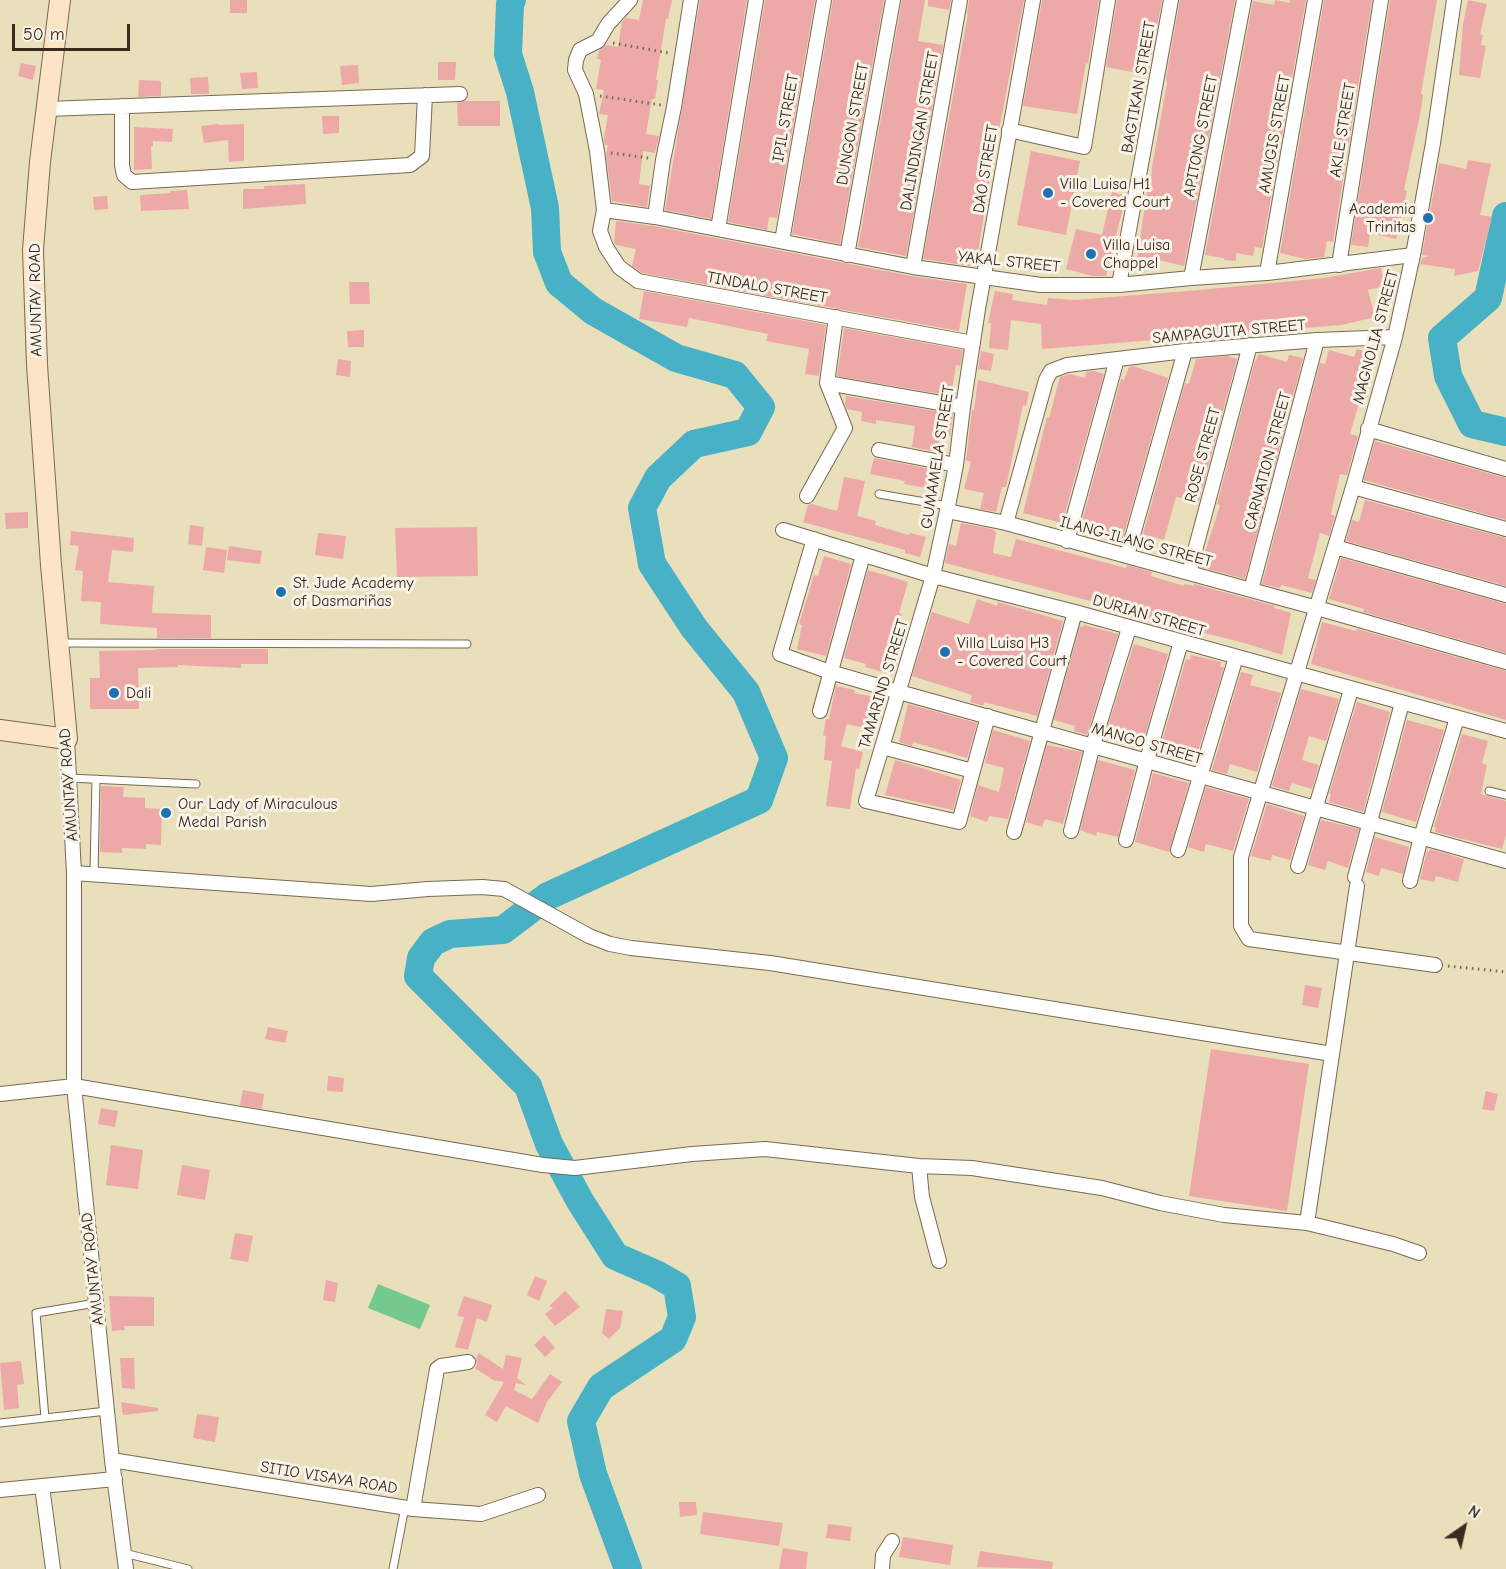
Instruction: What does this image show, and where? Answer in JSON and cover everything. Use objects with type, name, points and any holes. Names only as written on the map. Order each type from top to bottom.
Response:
[{"type":"street","name":"AMUNTAY ROAD","points":[[60,0],[46,109],[33,250],[37,365],[51,565],[67,740],[74,873],[74,1086],[112,1460],[126,1569]]},
{"type":"street","name":"TINDALO STREET","points":[[630,0],[608,24],[598,41],[580,50],[575,69],[586,94],[597,151],[604,210],[600,231],[619,267],[638,281],[973,343]]},
{"type":"street","points":[[655,217],[691,0]]},
{"type":"street","points":[[718,229],[756,0]]},
{"type":"street","name":"IPIL STREET","points":[[782,241],[824,0]]},
{"type":"street","name":"DUNGON STREET","points":[[847,255],[893,0]]},
{"type":"street","name":"DALINDINGAN STREET","points":[[913,267],[960,0]]},
{"type":"street","name":"DAO STREET","points":[[973,343],[1009,130],[1034,0]]},
{"type":"street","points":[[1009,130],[1084,147],[1108,0]]},
{"type":"street","name":"BAGTIKAN STREET","points":[[1119,285],[1171,0]]},
{"type":"street","name":"APITONG STREET","points":[[1191,278],[1244,0]]},
{"type":"street","name":"AMUGIS STREET","points":[[1267,273],[1315,0]]},
{"type":"street","name":"AKLE STREET","points":[[1339,265],[1381,0]]},
{"type":"street","name":"MAGNOLIA STREET","points":[[1347,953],[1249,939],[1241,926],[1241,857],[1353,487],[1395,337],[1413,255],[1433,143],[1454,0]]},
{"type":"street","points":[[46,109],[460,94]]},
{"type":"street","points":[[122,106],[122,165],[124,175],[132,182],[410,165],[422,156],[425,95]]},
{"type":"street","name":"YAKAL STREET","points":[[604,210],[655,217],[913,267],[985,279],[1041,285],[1119,285],[1267,273],[1413,255]]},
{"type":"street","points":[[807,496],[846,428],[827,383],[836,317]]},
{"type":"street","name":"SAMPAGUITA STREET","points":[[1006,523],[1046,380],[1052,371],[1067,364],[1185,351],[1317,340],[1395,337]]},
{"type":"street","name":"CARNATION STREET","points":[[1251,590],[1317,340]]},
{"type":"street","name":"GUMAMELA STREET","points":[[933,576],[956,465],[973,343]]},
{"type":"street","name":"ROSE STREET","points":[[1189,573],[1250,345]]},
{"type":"street","points":[[1127,556],[1185,351]]},
{"type":"street","points":[[1067,541],[1117,359]]},
{"type":"street","points":[[827,383],[963,407]]},
{"type":"street","points":[[1368,429],[1506,469]]},
{"type":"street","points":[[879,450],[956,465]]},
{"type":"street","points":[[1353,487],[1506,529]]},
{"type":"street","name":"ILANG-ILANG STREET","points":[[948,508],[1506,662]]},
{"type":"street","name":"DURIAN STREET","points":[[783,530],[933,576],[1075,612],[1506,731]]},
{"type":"street","name":"MANGO STREET","points":[[814,539],[780,654],[830,672],[899,692],[1506,861]]},
{"type":"street","points":[[1335,547],[1506,596]]},
{"type":"street","points":[[820,711],[863,555]]},
{"type":"street","name":"TAMARIND STREET","points":[[933,576],[866,801],[959,822],[973,771]]},
{"type":"street","points":[[1014,832],[1075,612]]},
{"type":"street","points":[[1071,831],[1093,745],[1129,628]]},
{"type":"street","points":[[1126,840],[1181,642]]},
{"type":"street","points":[[1178,850],[1236,657]]},
{"type":"street","points":[[1298,866],[1351,690]]},
{"type":"street","points":[[1307,1223],[1356,881],[1402,704]]},
{"type":"street","points":[[882,747],[973,771],[988,716]]},
{"type":"street","points":[[1410,881],[1456,718]]},
{"type":"street","points":[[0,730],[67,740]]},
{"type":"street","points":[[74,873],[371,894],[428,889],[482,887],[504,889],[589,936],[610,944],[770,963],[1332,1054]]},
{"type":"street","points":[[1347,953],[1435,965]]},
{"type":"street","points":[[0,1094],[74,1086],[543,1165],[575,1168],[692,1154],[765,1149],[919,1166],[972,1168],[1101,1188],[1160,1203],[1224,1215],[1307,1223],[1393,1244],[1419,1253]]},
{"type":"street","points":[[919,1166],[922,1197],[939,1262]]},
{"type":"street","points":[[409,1508],[437,1369],[441,1366],[468,1362]]},
{"type":"street","name":"SITIO VISAYA ROAD","points":[[112,1460],[409,1508],[481,1514],[538,1495]]},
{"type":"street","points":[[0,1490],[115,1479]]},
{"type":"street","points":[[42,1486],[53,1569]]},
{"type":"street","points":[[882,1569],[883,1556],[892,1541]]},
{"type":"lane","points":[[879,494],[948,508]]},
{"type":"lane","points":[[59,643],[467,644]]},
{"type":"lane","points":[[69,778],[196,784]]},
{"type":"lane","points":[[94,873],[96,779]]},
{"type":"lane","points":[[1489,791],[1506,795]]},
{"type":"lane","points":[[45,1418],[36,1312],[96,1304]]},
{"type":"lane","points":[[0,1423],[107,1412]]},
{"type":"lane","points":[[393,1569],[409,1508]]},
{"type":"lane","points":[[124,1553],[188,1569]]},
{"type":"path","points":[[598,41],[682,56]]},
{"type":"path","points":[[586,94],[674,107]]},
{"type":"path","points":[[597,151],[663,160]]},
{"type":"path","points":[[1435,965],[1506,972]]},
{"type":"green space","points":[[378,1284],[430,1305],[420,1329],[368,1308]]},
{"type":"building","points":[[230,0],[247,0],[247,13],[230,13]]},
{"type":"building","points":[[643,0],[672,0],[668,19],[666,19],[655,99],[652,99],[646,134],[659,136],[655,153],[643,151],[639,184],[650,186],[647,207],[612,201],[606,154],[608,145],[605,145],[604,139],[608,115],[599,114],[604,90],[596,89],[601,60],[597,59],[599,51],[606,45],[618,47],[622,22],[626,18],[639,20]]},
{"type":"building","points":[[700,0],[747,0],[711,219],[665,210]]},
{"type":"building","points":[[765,0],[815,0],[777,218],[769,217],[767,230],[728,222]]},
{"type":"building","points":[[833,0],[884,0],[840,244],[792,234]]},
{"type":"building","points":[[902,0],[925,0],[918,41],[943,45],[906,256],[858,247]]},
{"type":"building","points":[[928,0],[951,0],[949,10],[928,6]]},
{"type":"building","points":[[969,0],[1024,0],[989,182],[976,265],[970,264],[970,266],[923,259]]},
{"type":"building","points":[[1042,0],[1099,0],[1077,114],[1023,106]]},
{"type":"building","points":[[1117,0],[1162,0],[1148,75],[1106,67]]},
{"type":"building","points":[[1180,0],[1235,0],[1184,266],[1159,260],[1158,271],[1136,267]]},
{"type":"building","points":[[1275,0],[1290,3],[1290,0],[1306,0],[1262,248],[1255,247],[1253,256],[1236,253],[1236,261],[1224,260],[1224,258],[1205,255],[1253,1],[1274,5]]},
{"type":"building","points":[[1324,0],[1372,0],[1333,242],[1327,241],[1324,257],[1305,259],[1280,253]]},
{"type":"building","points":[[1390,0],[1437,0],[1421,94],[1423,95],[1421,110],[1396,239],[1370,233],[1368,247],[1351,245]]},
{"type":"building","points":[[1468,0],[1487,4],[1480,34],[1483,35],[1481,45],[1486,46],[1480,78],[1459,75],[1463,24]]},
{"type":"building","points":[[438,62],[456,62],[455,80],[438,80]]},
{"type":"building","points":[[21,63],[36,66],[33,80],[18,76]]},
{"type":"building","points":[[358,65],[359,83],[342,85],[340,66]]},
{"type":"building","points":[[257,72],[258,88],[242,89],[240,73]]},
{"type":"building","points":[[208,77],[209,94],[191,94],[190,78]]},
{"type":"building","points":[[139,80],[161,81],[161,96],[138,97]]},
{"type":"building","points":[[500,101],[500,126],[458,126],[457,103]]},
{"type":"building","points":[[322,116],[339,116],[339,133],[323,134]]},
{"type":"building","points":[[244,124],[244,161],[229,162],[228,140],[204,143],[201,126]]},
{"type":"building","points":[[134,127],[173,129],[172,142],[153,141],[153,146],[151,146],[152,169],[134,170]]},
{"type":"building","name":"Villa Luisa H1 - Covered Court","points":[[1031,151],[1080,161],[1066,235],[1017,225]]},
{"type":"building","points":[[1468,160],[1491,164],[1480,215],[1492,217],[1478,271],[1454,276],[1455,269],[1420,264],[1422,258],[1429,256],[1422,255],[1439,163],[1466,169]]},
{"type":"building","points":[[305,184],[306,204],[243,209],[243,189]]},
{"type":"building","points":[[187,190],[189,209],[141,211],[140,195]]},
{"type":"building","name":"Villa Luisa Chappel","points":[[1112,192],[1126,196],[1106,276],[1093,276],[1066,269],[1076,229],[1102,235]]},
{"type":"building","points":[[107,196],[108,209],[94,210],[93,197]]},
{"type":"building","points":[[616,221],[654,226],[911,276],[967,284],[959,331],[642,273],[632,266],[636,249],[614,243]]},
{"type":"building","points":[[1381,268],[1385,286],[1368,290],[1375,317],[1342,325],[1042,349],[1041,324],[1011,320],[1008,350],[989,348],[991,323],[988,323],[995,291],[1013,294],[1012,300],[1047,305],[1048,298],[1075,300],[1199,290],[1324,278]]},
{"type":"building","points":[[349,282],[369,282],[370,304],[350,304]]},
{"type":"building","points":[[644,291],[826,325],[819,376],[805,374],[809,349],[766,341],[768,334],[689,318],[687,327],[639,319]]},
{"type":"building","points":[[844,328],[963,350],[960,366],[956,365],[951,396],[837,376]]},
{"type":"building","points":[[364,330],[364,347],[348,347],[347,331]]},
{"type":"building","points":[[1357,349],[1373,354],[1357,403],[1359,403],[1350,434],[1358,436],[1347,475],[1340,474],[1331,514],[1335,516],[1329,536],[1320,533],[1308,578],[1316,580],[1312,593],[1281,585],[1280,588],[1262,584],[1320,363],[1325,364],[1329,350],[1354,357]]},
{"type":"building","points":[[981,351],[994,354],[991,371],[978,369]]},
{"type":"building","points":[[1259,354],[1287,362],[1289,355],[1303,358],[1245,579],[1200,567],[1220,505],[1217,504],[1254,364]]},
{"type":"building","points":[[1227,356],[1237,359],[1199,501],[1176,497],[1164,540],[1143,534],[1185,383],[1189,384],[1196,359]]},
{"type":"building","points":[[338,359],[351,361],[350,377],[336,375]]},
{"type":"building","points":[[1133,366],[1168,378],[1122,541],[1080,528],[1121,379],[1124,380],[1129,367]]},
{"type":"building","points":[[1086,372],[1104,374],[1062,523],[1023,513],[1047,417],[1049,418],[1060,377],[1070,374],[1085,378]]},
{"type":"building","points":[[978,380],[1029,392],[1026,406],[1023,405],[1006,487],[1002,487],[996,512],[980,509],[984,493],[964,489],[971,462],[966,460]]},
{"type":"building","points":[[846,396],[953,414],[950,436],[940,434],[937,452],[912,447],[915,426],[876,420],[876,424],[861,421],[862,412],[847,409]]},
{"type":"building","points":[[1375,441],[1506,478],[1506,520],[1364,480]]},
{"type":"building","points":[[874,458],[936,470],[932,489],[870,474]]},
{"type":"building","points":[[844,477],[865,481],[857,516],[876,521],[875,525],[909,535],[910,533],[926,537],[920,557],[905,553],[905,550],[803,522],[808,505],[837,511]]},
{"type":"building","points":[[1365,500],[1506,538],[1506,586],[1346,541],[1352,520],[1359,522]]},
{"type":"building","points":[[28,512],[28,528],[6,529],[5,513]]},
{"type":"building","points":[[961,523],[992,529],[996,532],[993,553],[1011,557],[1016,539],[1126,568],[1127,565],[1152,572],[1151,576],[1184,586],[1184,584],[1194,586],[1194,584],[1275,606],[1274,608],[1291,613],[1282,655],[1194,629],[1124,612],[1125,610],[945,563],[949,544],[956,546]]},
{"type":"building","points":[[190,525],[204,527],[202,546],[188,544]]},
{"type":"building","points":[[477,527],[478,576],[397,577],[395,528]]},
{"type":"building","points":[[71,531],[134,538],[133,552],[112,550],[108,582],[154,586],[152,613],[211,615],[211,638],[157,638],[157,628],[100,624],[101,602],[81,601],[83,571],[75,570],[79,546],[70,545]]},
{"type":"building","points":[[318,533],[346,536],[343,559],[315,555]]},
{"type":"building","points":[[229,546],[262,551],[260,564],[227,560]]},
{"type":"building","points":[[206,547],[227,550],[224,573],[203,570]]},
{"type":"building","points":[[824,556],[851,564],[826,656],[797,649],[802,625],[799,624],[814,575],[818,576]]},
{"type":"building","points":[[1341,558],[1506,604],[1506,653],[1363,612],[1364,609],[1329,599]]},
{"type":"building","points":[[868,570],[908,582],[887,673],[844,658]]},
{"type":"building","points":[[977,599],[997,606],[998,602],[1063,621],[1037,716],[984,702],[983,706],[970,702],[972,695],[912,676],[932,612],[969,624]]},
{"type":"building","points":[[1322,622],[1356,631],[1357,629],[1506,671],[1506,720],[1311,664]]},
{"type":"building","points":[[1084,625],[1118,634],[1087,735],[1074,731],[1075,726],[1054,720],[1080,626]]},
{"type":"building","points":[[1134,644],[1168,654],[1143,743],[1106,732]]},
{"type":"building","points":[[268,649],[268,664],[241,664],[241,668],[178,665],[178,667],[138,668],[139,709],[90,709],[90,678],[100,678],[99,651]]},
{"type":"building","points":[[1191,655],[1221,662],[1220,667],[1224,667],[1196,758],[1160,748],[1186,659],[1190,660]]},
{"type":"building","points":[[1241,672],[1253,675],[1250,685],[1281,693],[1257,772],[1230,764],[1227,774],[1212,770]]},
{"type":"building","points":[[836,686],[855,690],[854,693],[875,697],[868,729],[847,724],[841,746],[863,752],[859,769],[856,768],[850,809],[826,806],[832,761],[824,760],[826,736],[823,735]]},
{"type":"building","points":[[1301,689],[1339,699],[1326,741],[1309,736],[1302,760],[1319,765],[1312,789],[1292,783],[1289,791],[1272,786]]},
{"type":"building","points":[[1357,702],[1390,712],[1363,812],[1329,802],[1331,794],[1329,794]]},
{"type":"building","points":[[908,704],[977,723],[967,758],[913,742],[912,746],[899,742]]},
{"type":"building","points":[[1407,720],[1444,730],[1416,822],[1382,812]]},
{"type":"building","points":[[993,730],[1030,741],[1008,819],[989,816],[987,822],[970,816],[978,785],[999,792],[1004,768],[985,763]]},
{"type":"building","points":[[1462,734],[1488,741],[1482,763],[1487,765],[1481,794],[1506,801],[1506,835],[1502,849],[1435,832],[1436,827],[1434,827]]},
{"type":"building","points":[[1047,745],[1082,752],[1063,824],[1045,819],[1042,827],[1026,822]]},
{"type":"building","points":[[895,760],[961,780],[953,810],[885,795]]},
{"type":"building","points":[[1098,760],[1135,770],[1118,837],[1097,832],[1096,836],[1080,830]]},
{"type":"building","points":[[1153,773],[1189,783],[1169,852],[1135,842]]},
{"type":"building","points":[[101,786],[124,787],[123,797],[145,798],[145,808],[162,809],[161,845],[146,844],[146,849],[122,848],[122,853],[100,852]]},
{"type":"building","points":[[1206,787],[1249,799],[1233,851],[1206,844],[1204,852],[1188,847]]},
{"type":"building","points":[[1267,804],[1304,816],[1290,860],[1272,855],[1271,861],[1251,856]]},
{"type":"building","points":[[1321,820],[1359,829],[1348,868],[1328,861],[1325,870],[1308,865]]},
{"type":"building","points":[[1375,837],[1409,847],[1403,874],[1381,868],[1379,876],[1366,872]]},
{"type":"building","points":[[1430,849],[1464,859],[1458,882],[1436,876],[1434,882],[1420,879],[1427,851],[1429,852]]},
{"type":"building","points":[[1305,985],[1322,988],[1318,1008],[1302,1005]]},
{"type":"building","points":[[268,1027],[288,1031],[285,1043],[265,1039]]},
{"type":"building","points":[[1211,1049],[1309,1064],[1287,1211],[1189,1196]]},
{"type":"building","points":[[328,1076],[344,1078],[343,1092],[327,1091]]},
{"type":"building","points":[[243,1090],[264,1094],[262,1109],[240,1105]]},
{"type":"building","points":[[1486,1091],[1498,1094],[1494,1111],[1482,1109]]},
{"type":"building","points":[[101,1108],[118,1111],[115,1127],[98,1124]]},
{"type":"building","points":[[111,1145],[143,1150],[138,1189],[106,1185]]},
{"type":"building","points":[[182,1165],[210,1170],[205,1200],[177,1195]]},
{"type":"building","points":[[235,1233],[253,1236],[248,1262],[230,1259]]},
{"type":"building","points":[[535,1276],[547,1281],[539,1301],[527,1295]]},
{"type":"building","points":[[326,1280],[338,1283],[335,1302],[323,1300]]},
{"type":"building","points":[[565,1291],[580,1307],[555,1326],[545,1314],[553,1308],[549,1306]]},
{"type":"building","points":[[109,1296],[154,1297],[154,1326],[124,1326],[125,1330],[112,1331]]},
{"type":"building","points":[[464,1296],[492,1305],[487,1322],[477,1318],[468,1350],[455,1347],[464,1317],[457,1316]]},
{"type":"building","points":[[606,1309],[623,1311],[620,1328],[609,1339],[602,1333]]},
{"type":"building","points":[[544,1335],[555,1348],[545,1357],[534,1345]]},
{"type":"building","points":[[479,1353],[503,1369],[506,1355],[522,1358],[517,1378],[526,1385],[516,1383],[514,1390],[532,1399],[550,1374],[562,1382],[547,1402],[538,1423],[506,1406],[497,1422],[485,1415],[504,1382],[493,1380],[475,1368]]},
{"type":"building","points":[[120,1358],[134,1358],[135,1389],[122,1388]]},
{"type":"building","points":[[21,1361],[24,1384],[17,1385],[19,1408],[4,1410],[0,1363]]},
{"type":"building","points":[[121,1402],[158,1408],[158,1411],[123,1415]]},
{"type":"building","points":[[197,1414],[219,1417],[215,1442],[193,1438]]},
{"type":"building","points":[[679,1502],[696,1502],[697,1515],[680,1517]]},
{"type":"building","points":[[703,1512],[783,1523],[779,1546],[700,1534]]},
{"type":"building","points":[[828,1524],[852,1527],[850,1541],[826,1538]]},
{"type":"building","points":[[903,1537],[953,1545],[950,1565],[899,1557]]},
{"type":"building","points":[[783,1548],[808,1552],[806,1569],[779,1569]]},
{"type":"building","points":[[980,1551],[1053,1562],[1052,1569],[977,1567]]},
{"type":"waterway","points":[[512,0],[508,54],[520,92],[545,208],[547,252],[559,283],[593,311],[676,358],[735,375],[761,407],[748,432],[694,444],[658,478],[642,508],[652,564],[694,628],[746,692],[774,758],[759,800],[548,896],[503,930],[450,934],[433,942],[421,958],[418,976],[528,1086],[549,1144],[580,1201],[615,1256],[677,1286],[682,1317],[673,1339],[601,1387],[581,1421],[593,1474],[628,1569]]},
{"type":"waterway","points":[[1506,216],[1488,298],[1442,338],[1448,376],[1472,424],[1506,432]]},
{"type":"place","name":"Villa Luisa H1 - Covered Court","points":[[1048,193]]},
{"type":"place","name":"Academia Trinitas","points":[[1428,218]]},
{"type":"place","name":"Villa Luisa Chappel","points":[[1091,254]]},
{"type":"place","name":"St. Jude Academy of Dasmariñas","points":[[281,592]]},
{"type":"place","name":"Villa Luisa H3 - Covered Court","points":[[945,652]]},
{"type":"place","name":"Dali","points":[[114,693]]},
{"type":"place","name":"Our Lady of Miraculous Medal Parish","points":[[166,813]]}]
